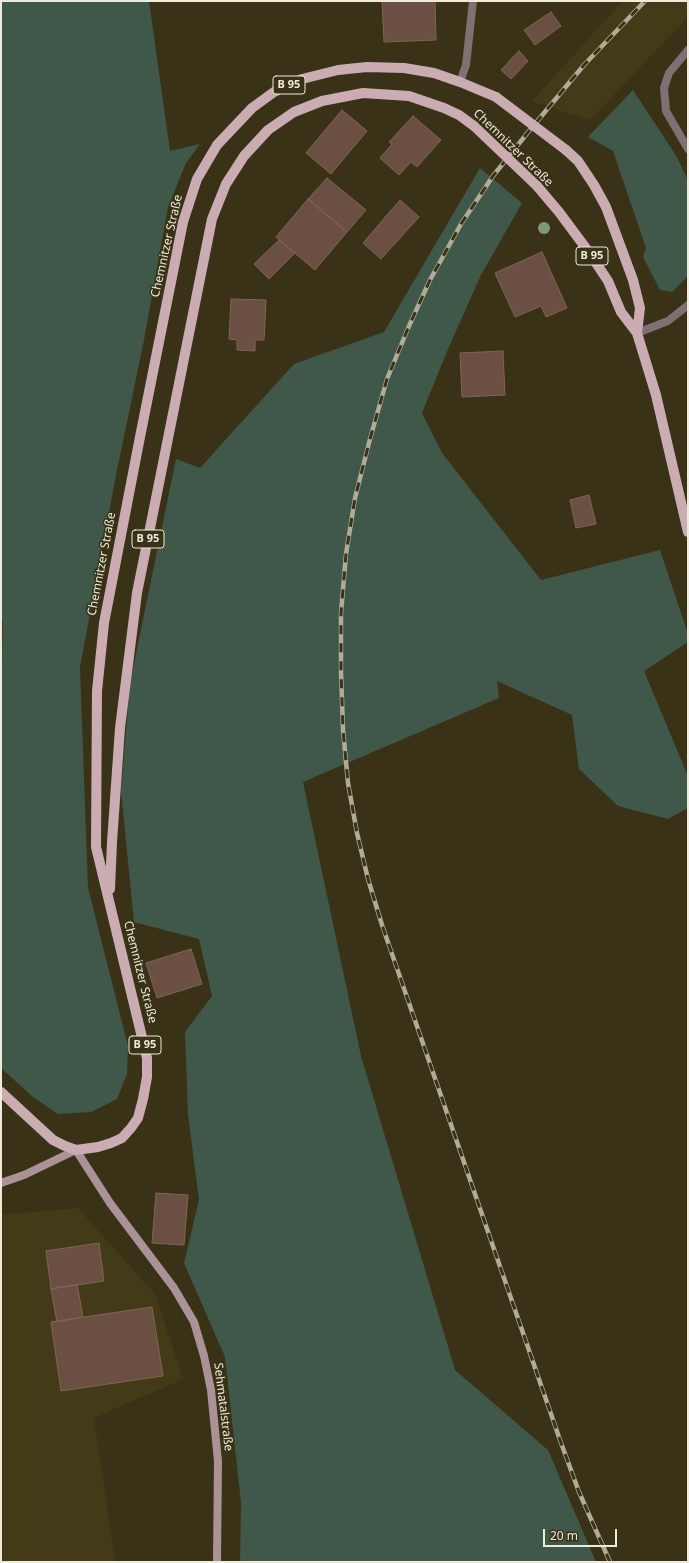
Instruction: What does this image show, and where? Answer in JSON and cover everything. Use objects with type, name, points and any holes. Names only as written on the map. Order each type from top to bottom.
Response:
[{"type":"main road","name":"Chemnitzer Straße","points":[[76,1150],[98,1147],[111,1143],[122,1138],[132,1128],[140,1112],[147,1077],[147,1058],[143,1037],[115,930],[110,901],[96,847],[97,691],[104,623],[183,222],[197,179],[217,145],[252,108],[274,92],[302,79],[338,70],[367,67],[404,68],[434,73],[496,97],[566,150],[578,161],[594,185],[606,207],[633,280],[640,308],[637,333]]},
{"type":"main road","name":"Chemnitzer Straße","points":[[110,901],[112,842],[120,728],[137,593],[212,219],[226,184],[244,156],[268,130],[294,112],[322,101],[364,93],[409,96],[454,112],[474,126],[537,186],[559,212],[588,251],[608,281],[621,312],[637,333],[656,395],[688,532]]},
{"type":"main road","points":[[1,1092],[53,1140],[76,1150]]},
{"type":"main road","points":[[1,1184],[24,1176],[76,1150]]},
{"type":"main road","name":"Sehmatalstraße","points":[[76,1150],[110,1203],[174,1288],[194,1322],[204,1356],[211,1390],[217,1453],[217,1562]]},
{"type":"street","points":[[460,82],[466,65],[473,1]]},
{"type":"street","points":[[688,50],[669,73],[664,88],[666,111],[688,148]]},
{"type":"street","points":[[637,333],[668,321],[688,305]]},
{"type":"shaded area","points":[[623,1],[688,1],[688,17],[590,120],[532,101]]},
{"type":"shaded area","points":[[1,619],[3,621],[1,704]]},
{"type":"shaded area","points":[[78,1208],[155,1294],[183,1379],[94,1418],[115,1562],[1,1562],[1,1215]]},
{"type":"green space","points":[[1,1],[149,1],[170,151],[200,144],[186,163],[168,207],[144,340],[116,475],[80,667],[88,888],[128,1046],[127,1074],[117,1099],[91,1112],[58,1114],[33,1097],[1,1068],[1,704],[3,621],[1,619]]},
{"type":"green space","points":[[633,90],[677,157],[688,181],[688,276],[672,292],[660,290],[643,257],[646,248],[613,151],[588,137]]},
{"type":"green space","points":[[480,168],[522,203],[481,275],[448,349],[422,413],[442,453],[541,580],[660,550],[688,634],[688,642],[644,671],[688,776],[688,808],[668,819],[618,806],[579,769],[572,715],[497,681],[499,698],[303,782],[361,1056],[455,1370],[548,1450],[596,1562],[240,1562],[241,1502],[225,1357],[184,1263],[199,1200],[188,1114],[185,1032],[212,996],[199,939],[134,922],[121,791],[130,683],[176,459],[200,468],[294,364],[384,332]]},
{"type":"building","points":[[382,1],[435,1],[436,40],[384,42]]},
{"type":"building","points":[[551,12],[561,26],[535,45],[524,30]]},
{"type":"building","points":[[519,51],[528,61],[511,79],[501,70]]},
{"type":"building","points":[[342,110],[367,131],[331,174],[306,153]]},
{"type":"building","points":[[413,116],[441,140],[417,167],[411,162],[399,175],[380,158],[392,144],[389,142]]},
{"type":"building","points":[[327,178],[366,210],[347,232],[308,199]]},
{"type":"building","points":[[308,199],[347,232],[315,270],[276,237]]},
{"type":"building","points":[[400,200],[419,217],[381,259],[363,243]]},
{"type":"building","points":[[279,240],[295,253],[269,279],[254,264]]},
{"type":"building","points":[[542,252],[567,308],[546,317],[541,306],[515,317],[495,273]]},
{"type":"building","points":[[231,299],[266,300],[264,340],[255,340],[255,351],[237,350],[237,340],[229,339]]},
{"type":"building","points":[[503,351],[505,395],[462,397],[460,353]]},
{"type":"building","points":[[589,495],[596,524],[576,528],[570,500]]},
{"type":"building","points":[[191,949],[202,984],[157,998],[146,963]]},
{"type":"building","points":[[156,1193],[188,1195],[184,1245],[152,1243]]},
{"type":"building","points":[[99,1243],[104,1281],[51,1289],[46,1251]]},
{"type":"building","points":[[77,1284],[83,1317],[57,1322],[51,1289]]},
{"type":"building","points":[[152,1307],[163,1376],[61,1391],[51,1322]]},
{"type":"railway","points":[[610,1562],[579,1492],[560,1440],[382,925],[368,879],[357,833],[348,783],[343,730],[341,613],[346,554],[355,498],[370,439],[387,379],[430,280],[461,224],[493,176],[584,65],[645,1]]}]
